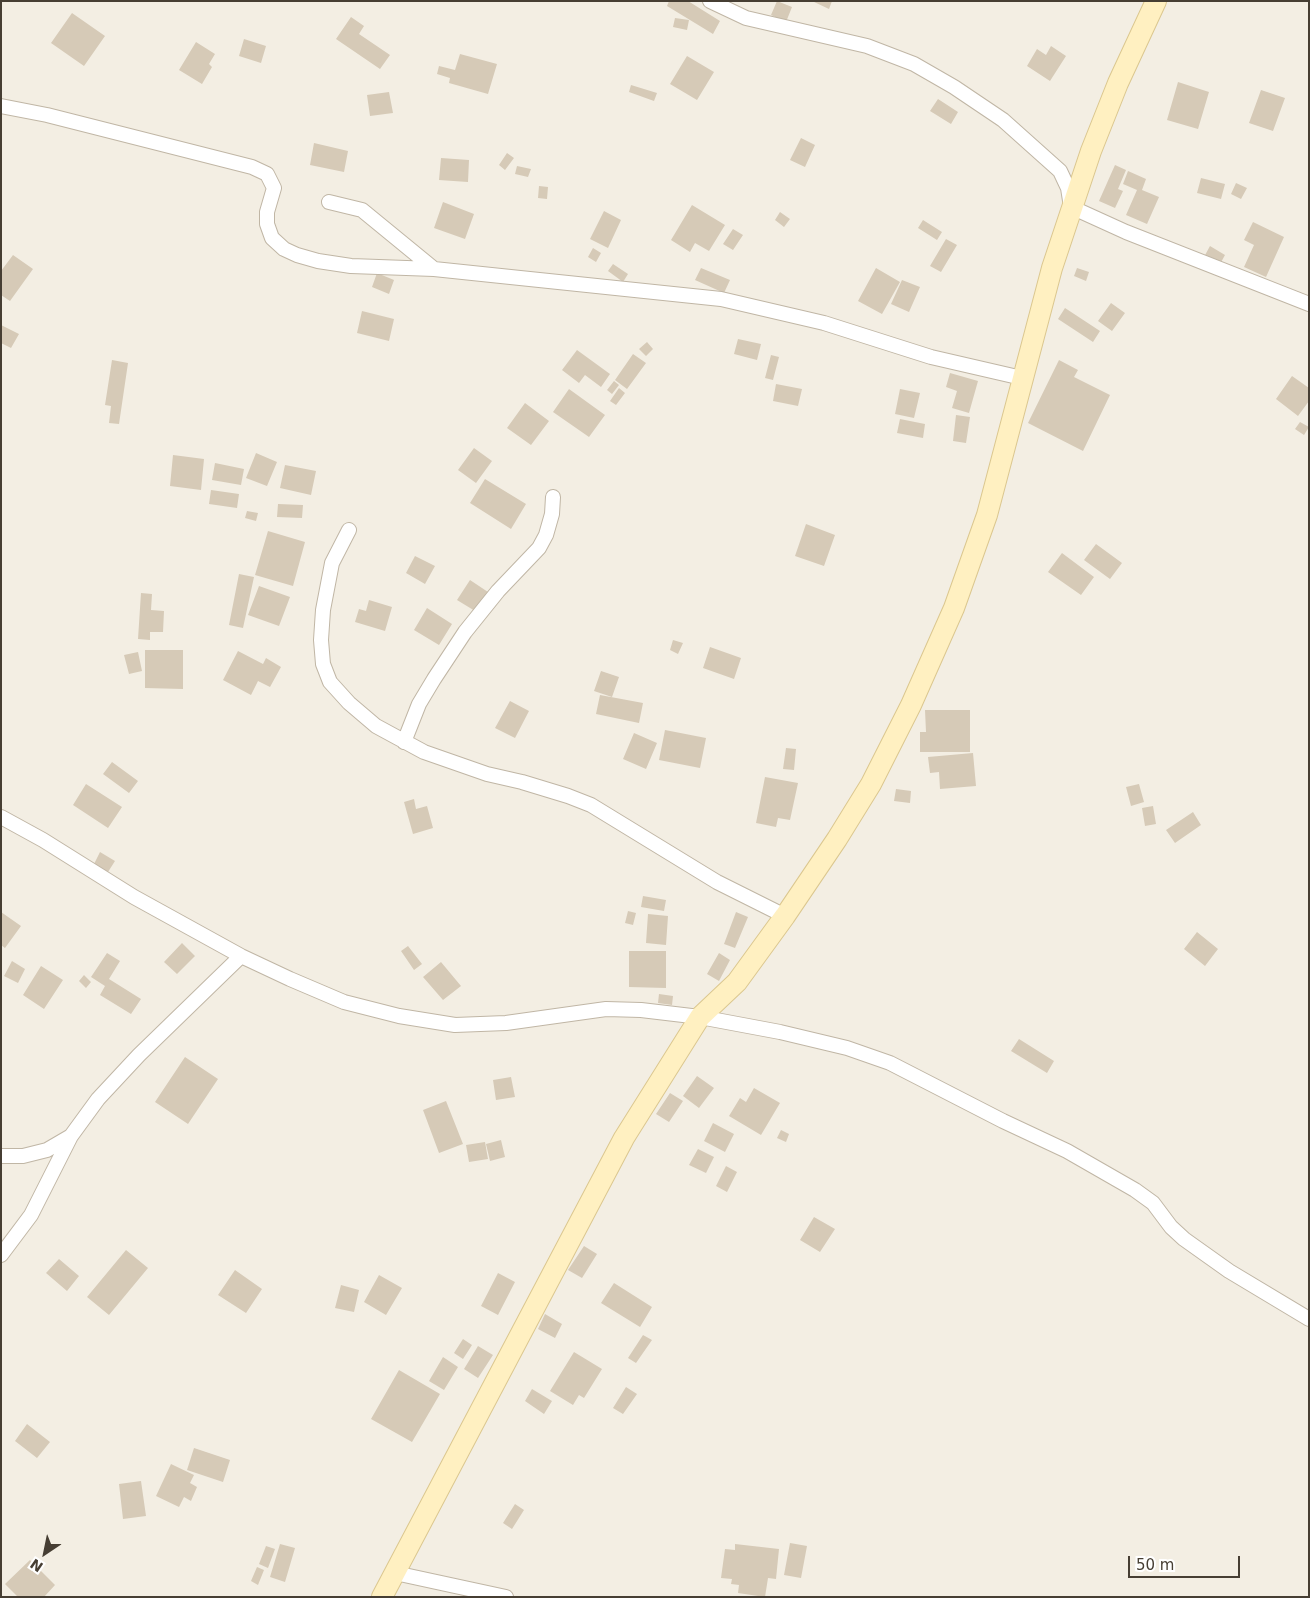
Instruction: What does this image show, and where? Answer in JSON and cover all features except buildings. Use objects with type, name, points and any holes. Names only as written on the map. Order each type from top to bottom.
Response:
[{"type":"street","points":[[710,1],[746,18],[867,46],[914,64],[954,87],[1002,120],[1060,171],[1068,188],[1071,207]]},
{"type":"street","points":[[382,1597],[624,1138],[700,1017],[737,982],[785,916],[871,784],[911,705],[954,608],[987,515],[1052,268],[1090,151],[1114,91],[1156,1]]},
{"type":"street","points":[[1,106],[47,114],[252,167],[266,174],[274,188],[267,224],[272,238],[284,248],[297,255],[318,261],[351,266],[434,269],[721,299],[824,323],[931,357],[1022,378]]},
{"type":"street","points":[[329,202],[362,210],[434,269]]},
{"type":"street","points":[[1071,207],[1126,232],[1309,304]]},
{"type":"street","points":[[404,742],[419,704],[465,632],[498,591],[539,548],[546,535],[552,514],[553,497]]},
{"type":"street","points":[[349,530],[332,563],[323,610],[321,640],[324,664],[330,682],[350,703],[376,726],[424,752],[487,774],[522,782],[591,805],[717,882],[785,916]]},
{"type":"street","points":[[1,816],[134,897],[241,956],[344,1002],[399,1016],[455,1025],[506,1023],[606,1009],[641,1010],[700,1017],[780,1032],[847,1048],[890,1063],[1003,1121],[1067,1151],[1135,1190],[1153,1203],[1184,1239],[1229,1271],[1309,1319]]},
{"type":"street","points":[[1,1255],[31,1215],[72,1136],[98,1099],[139,1055],[241,956]]},
{"type":"street","points":[[1,1156],[23,1156],[46,1150],[72,1136]]},
{"type":"street","points":[[395,1573],[506,1597]]}]
